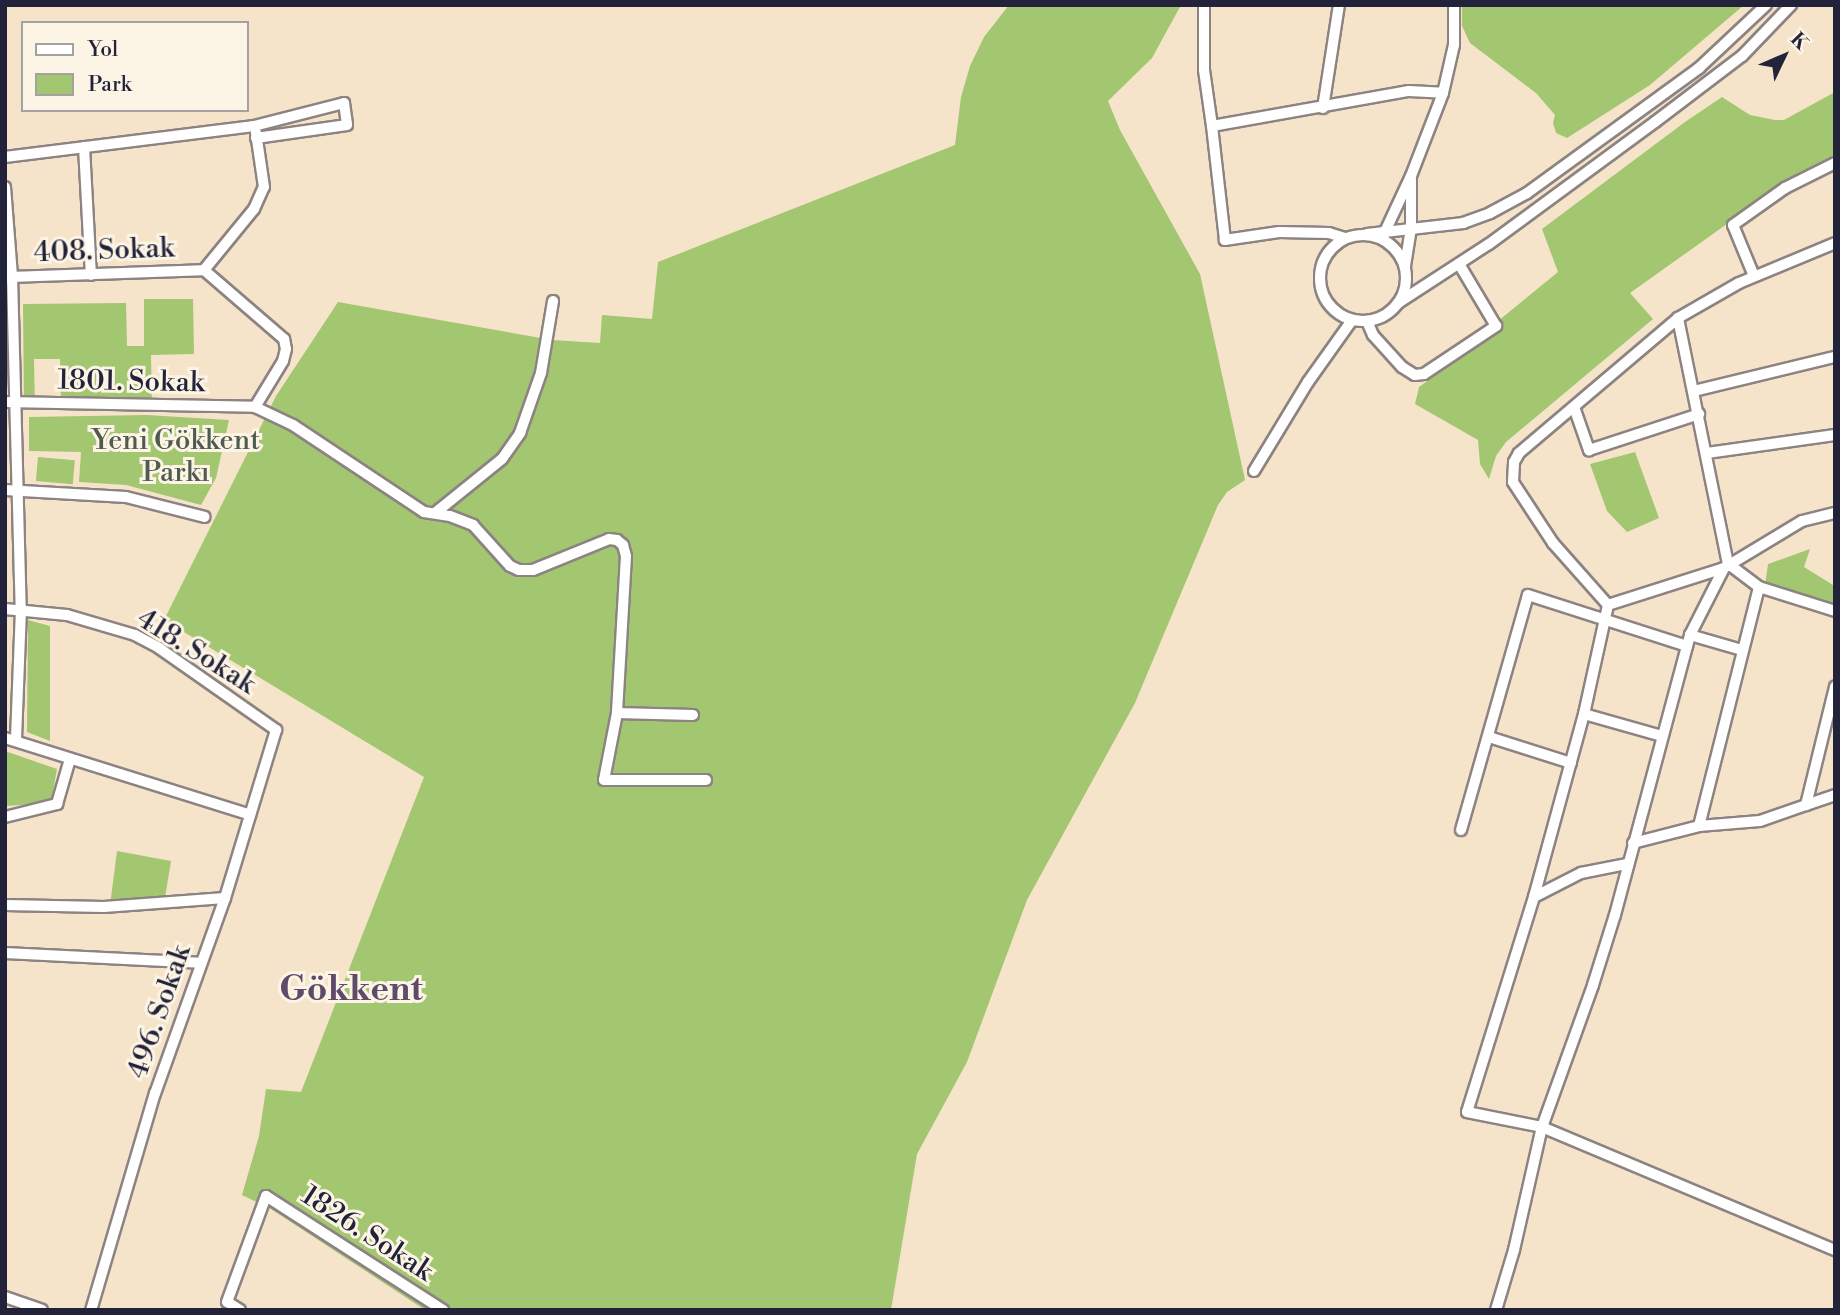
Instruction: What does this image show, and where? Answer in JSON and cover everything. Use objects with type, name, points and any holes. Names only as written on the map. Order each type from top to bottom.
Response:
[{"type":"street","points":[[1204,5],[1204,70],[1225,240],[1279,232],[1329,233],[1345,238]]},
{"type":"street","points":[[1323,108],[1339,5]]},
{"type":"street","points":[[1383,235],[1411,176],[1443,93],[1452,57],[1454,5]]},
{"type":"street","points":[[1766,5],[1699,68],[1527,193],[1490,214],[1463,223],[1411,227],[1383,235],[1367,234],[1345,238],[1332,247],[1324,259],[1320,281],[1324,296],[1332,308],[1352,320],[1367,321],[1381,317],[1579,180],[1742,56],[1791,5]]},
{"type":"street","points":[[1212,126],[1409,91],[1443,93]]},
{"type":"street","points":[[5,157],[254,126],[344,103],[347,125],[256,138]]},
{"type":"street","points":[[254,126],[264,187],[254,209],[204,270],[284,339],[283,360],[255,407],[293,425],[424,512],[473,525],[510,566],[524,571],[609,539],[621,542],[626,556],[617,713],[604,780],[706,780]]},
{"type":"street","points":[[84,147],[91,275]]},
{"type":"street","points":[[1754,276],[1733,225],[1785,188],[1835,163]]},
{"type":"street","points":[[1398,303],[1406,282],[1405,267],[1411,227],[1411,176]]},
{"type":"street","points":[[5,187],[10,402],[18,489],[21,609],[10,739],[250,815]]},
{"type":"street","points":[[1383,235],[1399,253],[1405,267]]},
{"type":"street","points":[[1835,243],[1754,276],[1678,318],[1519,453],[1512,467],[1512,477],[1553,543],[1608,605],[1584,714],[1534,897],[1467,1112],[1542,1127],[1835,1250]]},
{"type":"street","points":[[1367,321],[1373,335],[1402,367],[1413,374],[1424,374],[1496,326],[1459,264]]},
{"type":"street","name":"408. Sokak","points":[[9,277],[204,270]]},
{"type":"street","points":[[435,513],[502,459],[520,433],[541,373],[552,301]]},
{"type":"street","points":[[1496,1310],[1514,1250],[1542,1127],[1593,985],[1690,635],[1726,566],[1707,453],[1678,318]]},
{"type":"street","points":[[1254,471],[1308,382],[1352,320]]},
{"type":"street","points":[[1694,391],[1835,357]]},
{"type":"street","name":"1801. Sokak","points":[[10,402],[255,407]]},
{"type":"street","points":[[1574,407],[1589,450],[1699,414]]},
{"type":"street","points":[[1707,453],[1835,435]]},
{"type":"street","points":[[5,490],[126,497],[205,517]]},
{"type":"street","points":[[1608,605],[1726,566],[1802,521],[1835,513]]},
{"type":"street","points":[[1726,566],[1759,587],[1835,611]]},
{"type":"street","points":[[1699,826],[1759,587]]},
{"type":"street","points":[[1461,830],[1528,595],[1687,646]]},
{"type":"street","name":"418. Sokak","points":[[5,609],[89,620],[135,635],[159,648],[276,730]]},
{"type":"street","points":[[1690,635],[1742,650]]},
{"type":"street","points":[[1806,805],[1835,687]]},
{"type":"street","points":[[617,713],[693,715]]},
{"type":"street","points":[[1584,714],[1662,736]]},
{"type":"street","name":"496. Sokak","points":[[92,1310],[155,1093],[225,898],[276,730]]},
{"type":"street","points":[[1489,737],[1571,763]]},
{"type":"street","points":[[5,817],[57,804],[70,759]]},
{"type":"street","points":[[1633,843],[1699,826],[1760,821],[1835,795]]},
{"type":"street","points":[[1534,897],[1581,873],[1627,864]]},
{"type":"street","points":[[5,905],[104,906],[225,898]]},
{"type":"street","points":[[5,953],[200,963]]},
{"type":"street","name":"1826. Sokak","points":[[225,1306],[266,1196],[443,1310]]},
{"type":"street","points":[[5,1297],[42,1310]]},
{"type":"street","points":[[225,1306],[240,1310]]},
{"type":"green space","points":[[1009,5],[1181,5],[1152,58],[1108,101],[1120,130],[1200,274],[1245,480],[1227,492],[1218,505],[1135,703],[1027,900],[967,1062],[917,1154],[891,1310],[425,1310],[271,1209],[242,1195],[259,1136],[266,1089],[301,1092],[424,777],[164,620],[276,396],[338,302],[552,340],[600,343],[602,315],[652,319],[658,262],[955,145],[961,97],[970,66],[984,37]]},
{"type":"green space","points":[[1462,5],[1744,5],[1650,85],[1567,138],[1556,133],[1553,123],[1555,115],[1536,93],[1470,43],[1462,26]]},
{"type":"green space","points":[[1835,92],[1835,156],[1762,199],[1630,293],[1653,319],[1506,442],[1496,456],[1489,479],[1480,464],[1478,440],[1415,404],[1419,387],[1493,334],[1500,328],[1498,321],[1558,272],[1542,229],[1685,122],[1722,97],[1750,115],[1784,120]]},
{"type":"green space","points":[[144,299],[193,299],[194,354],[151,355],[152,408],[61,409],[60,359],[34,359],[35,409],[24,409],[23,304],[126,303],[127,346],[144,346]]},
{"type":"green space","name":"Yeni Gökkent Parkı","points":[[147,415],[229,420],[216,478],[201,505],[126,485],[79,482],[81,452],[29,451],[29,417]]},
{"type":"green space","points":[[1635,452],[1659,518],[1627,532],[1607,511],[1590,464]]},
{"type":"green space","points":[[38,457],[75,460],[73,484],[36,481]]},
{"type":"green space","points":[[1810,549],[1804,567],[1833,585],[1835,583],[1835,618],[1764,593],[1768,564]]},
{"type":"green space","points":[[28,620],[50,626],[50,741],[27,732]]},
{"type":"green space","points":[[5,751],[57,769],[51,803],[5,806]]},
{"type":"green space","points":[[117,851],[171,861],[163,910],[109,913]]},
{"type":"district","name":"Gökkent","points":[[351,990]]}]
